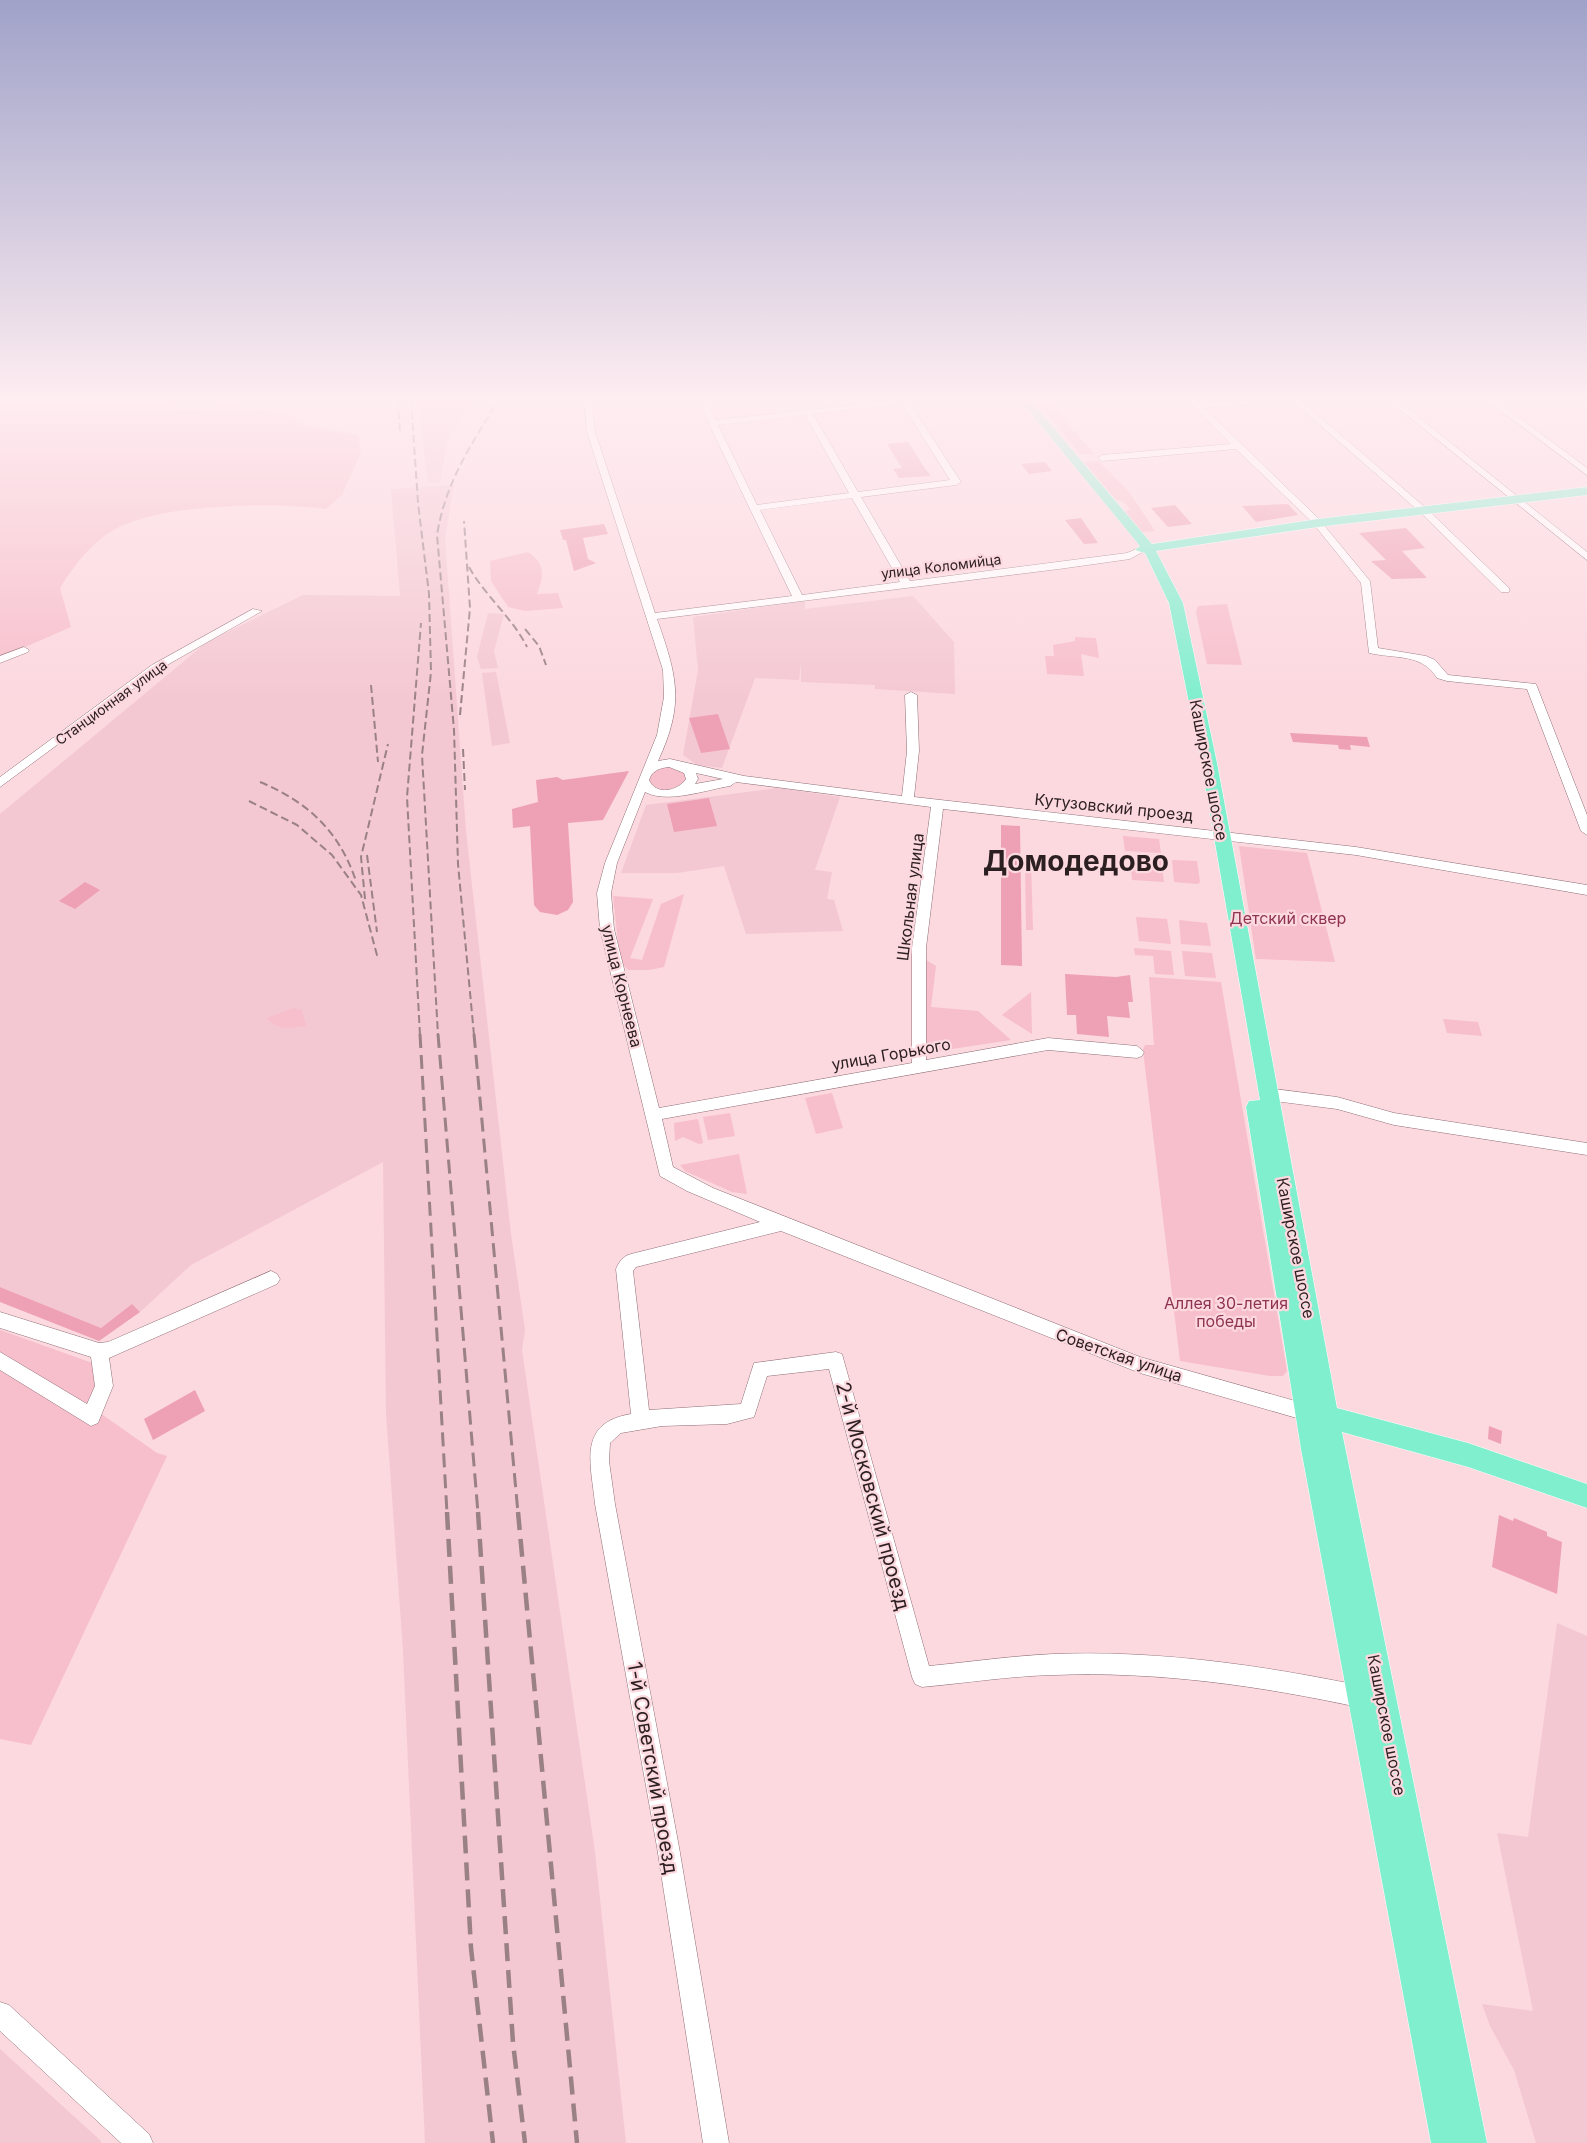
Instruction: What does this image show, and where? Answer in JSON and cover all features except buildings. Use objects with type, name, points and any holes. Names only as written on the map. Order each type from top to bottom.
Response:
[{"type":"main road","name":"Каширское шоссе","points":[[1102,499],[1144,549]]},
{"type":"main road","name":"Каширское шоссе","points":[[1104,499],[1144,549],[1160,584],[1170,614],[1267,1094],[1362,1697],[1448,2143]]},
{"type":"main road","name":"улица Коломийца","points":[[1144,549],[1318,523],[1517,499]]},
{"type":"main road","name":"Каширское шоссе","points":[[1216,835],[1317,1414],[1470,2143]]},
{"type":"main road","name":"Советская улица","points":[[1317,1414],[1468,1455],[1587,1496]]},
{"type":"street","points":[[614,499],[653,616],[670,683],[668,710],[661,744],[669,757],[683,766],[692,779],[682,791]]},
{"type":"street","points":[[752,499],[798,598]]},
{"type":"street","points":[[756,508],[832,499]]},
{"type":"street","points":[[859,499],[907,585]]},
{"type":"street","points":[[1293,499],[1318,523],[1366,583],[1373,651],[1430,660],[1439,668],[1441,676],[1447,678],[1533,686],[1587,831]]},
{"type":"street","points":[[1410,499],[1505,590]]},
{"type":"street","points":[[1517,499],[1587,557]]},
{"type":"street","name":"улица Коломийца","points":[[653,616],[1130,556],[1144,549]]},
{"type":"street","name":"Станционная улица","points":[[0,783],[156,667],[257,611]]},
{"type":"street","points":[[0,660],[24,650]]},
{"type":"street","points":[[908,799],[913,751],[910,695]]},
{"type":"street","name":"улица Корнеева","points":[[661,744],[645,775],[611,863],[603,902],[615,965],[621,978],[666,1171]]},
{"type":"street","points":[[663,794],[650,790],[645,775],[663,764],[683,766],[744,780]]},
{"type":"street","points":[[635,803],[663,794],[744,780]]},
{"type":"street","name":"Кутузовский проезд","points":[[744,780],[1064,820],[1390,856],[1587,890]]},
{"type":"street","name":"Школьная улица","points":[[919,1068],[919,948],[938,803]]},
{"type":"street","name":"улица Горького","points":[[652,1115],[1053,1044],[1137,1052]]},
{"type":"street","points":[[1267,1094],[1337,1103],[1394,1119],[1587,1149]]},
{"type":"street","name":"Советская улица","points":[[666,1171],[681,1181],[747,1207],[781,1224],[1140,1365],[1317,1414]]},
{"type":"street","points":[[641,1421],[624,1269],[632,1261],[781,1224]]},
{"type":"street","points":[[0,1320],[99,1351],[108,1350],[271,1279]]},
{"type":"street","points":[[0,1360],[91,1418],[104,1386],[99,1351]]},
{"type":"street","name":"2-й Московский проезд","points":[[641,1421],[748,1411],[760,1369],[836,1360],[922,1677],[1070,1664],[1173,1669],[1305,1684],[1362,1697]]},
{"type":"street","name":"1-й Советский проезд","points":[[641,1421],[616,1425],[601,1439],[600,1461],[668,1847],[716,2143]]},
{"type":"street","points":[[0,2014],[140,2143]]},
{"type":"shaded area","points":[[392,499],[452,499],[445,538],[466,831],[511,1234],[525,1330],[522,1350],[595,1852],[626,2143],[425,2143],[403,1651],[386,1413],[383,1162],[191,1265],[140,1312],[132,1304],[101,1328],[0,1287],[0,814],[207,642],[303,595],[400,596]]},
{"type":"shaded area","points":[[913,596],[954,642],[955,694],[875,689],[875,685],[801,682],[801,663],[799,680],[755,678],[722,768],[697,765],[683,755],[698,670],[693,617],[805,601],[805,609]]},
{"type":"shaded area","points":[[488,613],[504,614],[494,651],[498,668],[481,669],[477,657]]},
{"type":"shaded area","points":[[496,672],[510,743],[492,746],[482,673]]},
{"type":"shaded area","points":[[777,788],[840,797],[815,870],[832,872],[827,899],[834,900],[843,931],[746,934],[724,866],[677,873],[621,873],[646,805]]},
{"type":"shaded area","points":[[1557,1623],[1587,1636],[1587,2143],[1536,2143],[1514,2070],[1490,2026],[1482,2004],[1533,2011],[1497,1833],[1528,1837]]},
{"type":"shaded area","points":[[0,2049],[101,2141],[101,2143],[0,2143]]},
{"type":"green space","points":[[0,499],[337,499],[326,509],[247,506],[186,510],[133,522],[112,531],[96,542],[83,556],[60,588],[71,627],[0,658]]},
{"type":"green space","points":[[1134,499],[1155,531],[1142,532],[1125,512],[1130,509],[1123,501],[1116,500]]},
{"type":"green space","points":[[528,552],[541,566],[542,576],[537,594],[558,593],[563,608],[525,611],[508,607],[491,581],[490,561]]},
{"type":"green space","points":[[1227,604],[1242,665],[1207,664],[1196,612],[1198,606]]},
{"type":"green space","points":[[1075,637],[1096,638],[1099,658],[1081,654],[1084,676],[1047,674],[1045,656],[1054,656],[1053,645],[1075,641]]},
{"type":"green space","points":[[667,766],[677,767],[687,775],[686,782],[667,790],[648,782],[652,771]]},
{"type":"green space","points":[[1123,836],[1159,839],[1161,853],[1125,851]]},
{"type":"green space","name":"Детский сквер","points":[[1239,846],[1307,853],[1335,962],[1256,959]]},
{"type":"green space","points":[[1130,857],[1161,859],[1164,882],[1132,880]]},
{"type":"green space","points":[[1172,860],[1197,861],[1200,882],[1198,884],[1174,882]]},
{"type":"green space","points":[[1025,861],[1031,861],[1033,930],[1026,930]]},
{"type":"green space","points":[[684,894],[664,967],[628,970],[620,961],[613,896],[653,899],[630,958],[642,960],[661,904]]},
{"type":"green space","points":[[1136,917],[1167,919],[1171,944],[1139,941]]},
{"type":"green space","points":[[1179,920],[1207,923],[1211,946],[1181,944]]},
{"type":"green space","points":[[1134,948],[1171,951],[1174,975],[1155,974],[1153,956],[1135,955]]},
{"type":"green space","points":[[1182,951],[1212,953],[1216,978],[1185,976]]},
{"type":"green space","points":[[926,960],[936,966],[931,1007],[978,1011],[1011,1040],[926,1053]]},
{"type":"green space","name":"Аллея 30-летия победы","points":[[1149,977],[1221,982],[1287,1371],[1283,1376],[1270,1376],[1180,1361],[1143,1050],[1145,1045],[1154,1045]]},
{"type":"green space","points":[[1031,992],[1032,1034],[1002,1015]]},
{"type":"green space","points":[[293,1008],[302,1010],[306,1026],[280,1027],[267,1018]]},
{"type":"green space","points":[[1443,1019],[1478,1022],[1482,1036],[1447,1033]]},
{"type":"green space","points":[[832,1093],[843,1128],[816,1134],[805,1098]]},
{"type":"green space","points":[[730,1113],[735,1136],[708,1140],[703,1117]]},
{"type":"green space","points":[[698,1119],[703,1143],[699,1144],[683,1137],[675,1141],[674,1123]]},
{"type":"green space","points":[[739,1154],[747,1194],[732,1192],[685,1171],[680,1165]]},
{"type":"green space","points":[[0,1330],[98,1365],[97,1411],[157,1453],[167,1456],[31,1745],[0,1739]]},
{"type":"railway","points":[[418,499],[429,594],[431,672],[422,755],[438,1035]]},
{"type":"railway","points":[[446,499],[437,535],[454,730],[458,864],[474,1035]]},
{"type":"railway","points":[[460,715],[470,608],[464,521]]},
{"type":"railway","points":[[469,567],[475,578],[514,626],[527,647]]},
{"type":"railway","points":[[420,1035],[407,797],[421,623]]},
{"type":"railway","points":[[525,629],[539,646],[546,665]]},
{"type":"railway","points":[[371,685],[378,762]]},
{"type":"railway","points":[[365,899],[361,857],[388,744]]},
{"type":"railway","points":[[463,749],[465,790]]},
{"type":"railway","points":[[260,782],[293,799],[320,820],[341,847],[356,881]]},
{"type":"railway","points":[[249,801],[297,825],[332,855],[361,895],[378,959]]},
{"type":"railway","points":[[367,855],[377,932]]},
{"type":"railway","points":[[420,1034],[447,1513]]},
{"type":"railway","points":[[438,1034],[478,1513]]},
{"type":"railway","points":[[474,1034],[518,1513]]},
{"type":"railway","points":[[447,1512],[471,1948],[493,2143]]},
{"type":"railway","points":[[478,1512],[513,2043],[525,2143]]},
{"type":"railway","points":[[518,1512],[577,2143]]},
{"type":"district","name":"Домодедово","points":[[1076,861]]}]
